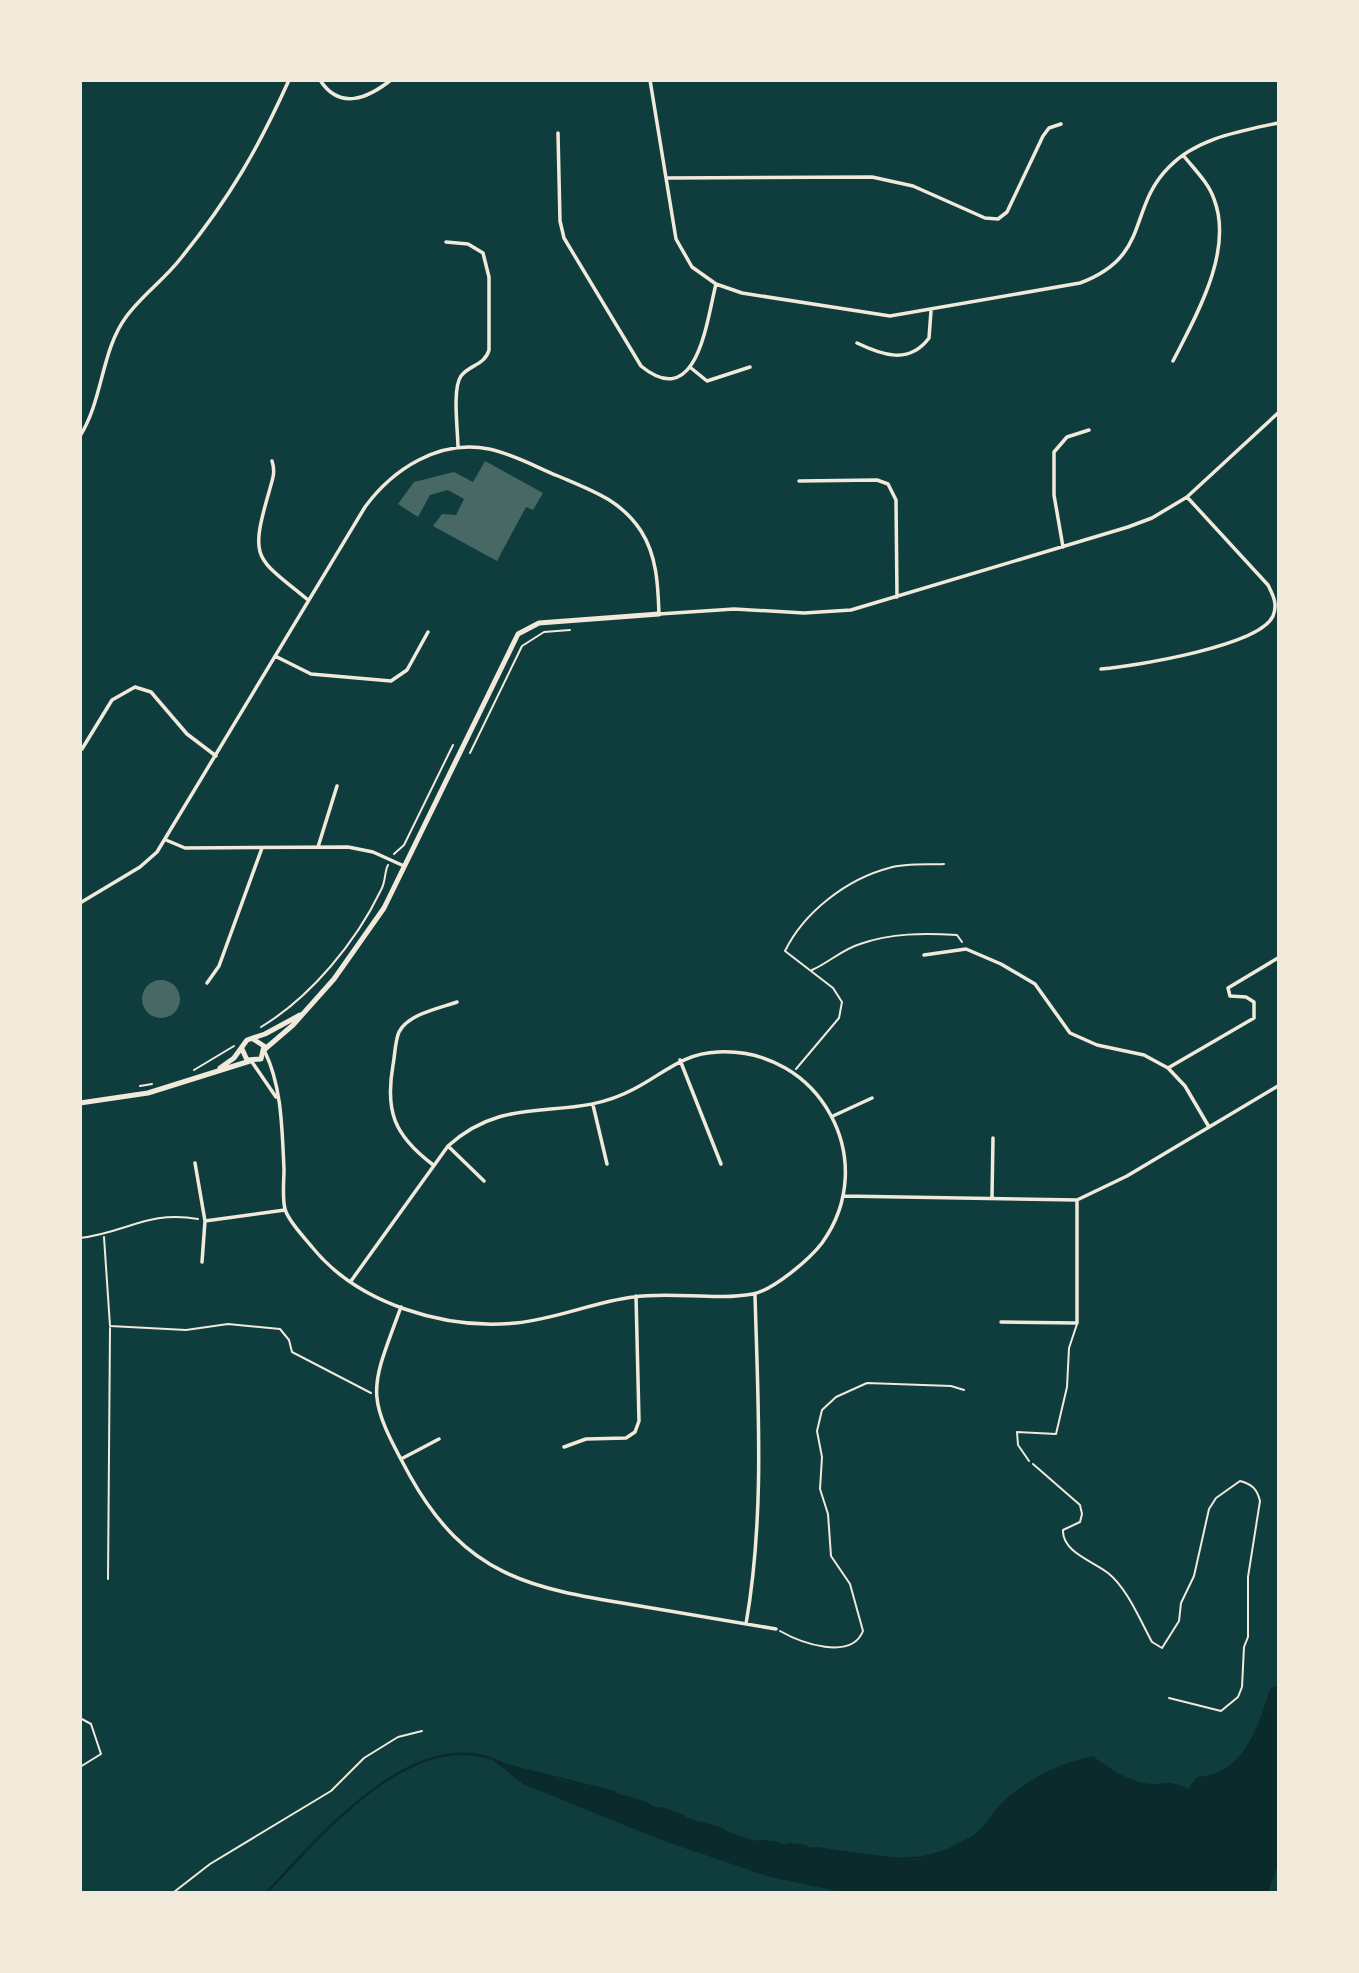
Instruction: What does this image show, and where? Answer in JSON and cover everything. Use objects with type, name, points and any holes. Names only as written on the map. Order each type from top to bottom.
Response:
[{"type":"street","points":[[80,436],[92,413],[111,348],[126,317],[174,267],[228,197],[256,151],[289,80]]},
{"type":"street","points":[[320,80],[332,94],[353,100],[368,96],[391,80]]},
{"type":"street","points":[[650,80],[680,248],[692,267],[716,284],[742,293],[890,316],[1080,283],[1099,275],[1129,246],[1138,232],[1153,187],[1183,155],[1209,141],[1279,123]]},
{"type":"street","points":[[666,178],[872,177],[900,182],[985,218],[998,219],[1007,212],[1043,136],[1049,128],[1061,124]]},
{"type":"street","points":[[558,133],[560,221],[568,248],[641,366],[662,376],[675,376],[691,368],[702,345],[716,284]]},
{"type":"street","points":[[1173,361],[1213,278],[1217,251],[1216,203],[1205,183],[1183,155]]},
{"type":"street","points":[[446,242],[479,249],[486,257],[489,277],[489,350],[484,360],[464,373],[458,383],[458,447]]},
{"type":"street","points":[[857,343],[894,357],[906,355],[929,338],[931,311]]},
{"type":"street","points":[[691,368],[707,381],[750,368]]},
{"type":"street","points":[[80,1103],[148,1093],[261,1059],[265,1050],[293,1025],[363,941],[404,866],[512,644],[521,631],[544,622],[734,609],[835,611],[897,597],[1152,518],[1187,497],[1279,412]]},
{"type":"street","points":[[1063,547],[1054,495],[1054,452],[1067,437],[1089,430]]},
{"type":"street","points":[[80,903],[145,864],[166,840],[308,600],[380,488],[413,462],[458,447],[499,452],[592,490],[621,508],[638,526],[656,567],[659,614]]},
{"type":"street","points":[[272,461],[275,471],[259,530],[258,552],[264,565],[308,600]]},
{"type":"street","points":[[799,481],[877,480],[888,484],[896,500],[897,597]]},
{"type":"street","points":[[1101,669],[1163,659],[1227,643],[1256,634],[1273,617],[1276,602],[1268,585],[1187,497]]},
{"type":"street","points":[[275,656],[291,667],[311,674],[391,681],[407,670],[428,632]]},
{"type":"street","points":[[82,749],[113,700],[135,687],[151,692],[187,734],[216,756]]},
{"type":"street","points":[[318,847],[337,786]]},
{"type":"street","points":[[166,840],[185,848],[364,849],[404,866]]},
{"type":"street","points":[[207,983],[219,966],[261,848]]},
{"type":"street","points":[[924,955],[966,949],[1002,964],[1035,984],[1070,1033],[1097,1045],[1144,1055],[1168,1068],[1185,1086],[1209,1127]]},
{"type":"street","points":[[1168,1068],[1254,1018],[1254,1002],[1246,997],[1230,996],[1228,988],[1279,958]]},
{"type":"street","points":[[432,1164],[410,1148],[394,1124],[389,1090],[400,1031],[412,1020],[457,1002]]},
{"type":"street","points":[[218,1070],[234,1058],[239,1046],[253,1035],[300,1014]]},
{"type":"street","points":[[253,1035],[262,1042],[265,1050],[281,1116],[285,1210],[314,1249],[351,1281],[401,1307],[443,1320],[478,1324],[517,1322],[636,1296],[755,1294],[793,1272],[821,1243],[843,1196],[844,1153],[833,1116],[792,1072],[779,1063],[737,1052],[716,1052],[680,1060],[639,1087],[593,1105],[500,1115],[465,1130],[448,1146],[432,1164],[351,1281]]},
{"type":"street","points":[[239,1046],[243,1056],[251,1062],[277,1098]]},
{"type":"street","points":[[680,1060],[721,1164]]},
{"type":"street","points":[[843,1196],[1077,1200],[1118,1181],[1279,1086]]},
{"type":"street","points":[[833,1116],[872,1098]]},
{"type":"street","points":[[593,1105],[607,1164]]},
{"type":"street","points":[[992,1197],[993,1138]]},
{"type":"street","points":[[448,1146],[484,1181]]},
{"type":"street","points":[[195,1163],[205,1221],[202,1262]]},
{"type":"street","points":[[1001,1322],[1077,1323],[1077,1200]]},
{"type":"street","points":[[205,1221],[285,1210]]},
{"type":"street","points":[[746,1624],[755,1573],[757,1516],[755,1294]]},
{"type":"street","points":[[564,1447],[586,1439],[626,1438],[635,1432],[639,1421],[636,1296]]},
{"type":"street","points":[[401,1307],[377,1373],[375,1394],[382,1425],[424,1500],[454,1537],[480,1559],[506,1574],[568,1594],[776,1629]]},
{"type":"street","points":[[401,1459],[439,1438]]},
{"type":"lane","points":[[1029,1461],[1018,1445],[1017,1432],[1056,1434],[1068,1380],[1069,1348],[1077,1323]]},
{"type":"path","points":[[470,753],[522,646],[544,632],[569,630]]},
{"type":"path","points":[[253,1035],[314,983],[350,941],[382,890],[391,860],[404,845],[453,745]]},
{"type":"path","points":[[792,1072],[839,1018],[842,1002],[833,988],[785,951],[793,935],[812,913],[840,891],[890,868],[944,864]]},
{"type":"path","points":[[810,971],[857,944],[888,937],[920,933],[957,935],[966,949]]},
{"type":"path","points":[[184,1074],[239,1046]]},
{"type":"path","points":[[131,1088],[161,1082]]},
{"type":"path","points":[[80,1238],[104,1237],[139,1220],[180,1216],[205,1221]]},
{"type":"path","points":[[104,1237],[110,1326],[108,1579]]},
{"type":"path","points":[[110,1326],[186,1330],[228,1324],[280,1329],[289,1340],[292,1352],[375,1394]]},
{"type":"path","points":[[776,1629],[795,1639],[842,1648],[853,1644],[863,1631],[850,1584],[831,1556],[828,1514],[819,1479],[822,1457],[817,1431],[822,1410],[836,1397],[867,1383],[951,1386],[964,1390]]},
{"type":"path","points":[[1029,1461],[1080,1505],[1080,1522],[1063,1530],[1063,1538],[1069,1548],[1111,1576],[1152,1642],[1162,1648],[1179,1621],[1181,1603],[1194,1576],[1209,1509],[1216,1499],[1240,1480],[1251,1484],[1258,1492],[1260,1501],[1248,1577],[1248,1637],[1244,1647],[1244,1674],[1238,1697],[1221,1711],[1169,1698]]},
{"type":"path","points":[[80,1718],[91,1724],[101,1754],[80,1767]]},
{"type":"path","points":[[174,1892],[210,1864],[331,1791],[364,1758],[398,1737],[422,1731]]},
{"type":"water","points":[[1278,1685],[1278,1865],[1268,1892],[842,1892],[770,1877],[661,1840],[523,1784],[490,1758],[562,1781],[613,1792],[752,1840],[915,1860],[945,1852],[963,1842],[979,1830],[1001,1804],[1023,1786],[1045,1773],[1081,1759],[1093,1756],[1130,1779],[1151,1784],[1169,1783],[1188,1789],[1197,1777],[1227,1768],[1238,1758],[1254,1733],[1270,1689]]},
{"type":"building","points":[[485,461],[543,493],[533,510],[526,507],[497,561],[433,526],[442,514],[456,515],[464,499],[448,490],[430,495],[418,517],[398,504],[414,482],[454,472],[473,482]]},
{"type":"building","points":[[161,980],[174,986],[180,999],[174,1012],[161,1018],[148,1012],[142,999],[148,986]]},
{"type":"waterway","points":[[267,1892],[341,1817],[370,1792],[402,1771],[434,1758],[467,1754],[500,1762]]},
{"type":"waterway","points":[[506,1765],[614,1792]]},
{"type":"waterway","points":[[624,1796],[648,1804]]},
{"type":"waterway","points":[[660,1808],[684,1816]]},
{"type":"waterway","points":[[703,1823],[724,1830]]},
{"type":"waterway","points":[[816,1848],[875,1857],[912,1858],[949,1849],[968,1839]]},
{"type":"waterway","points":[[760,1841],[778,1843]]},
{"type":"waterway","points":[[788,1844],[806,1846]]}]
